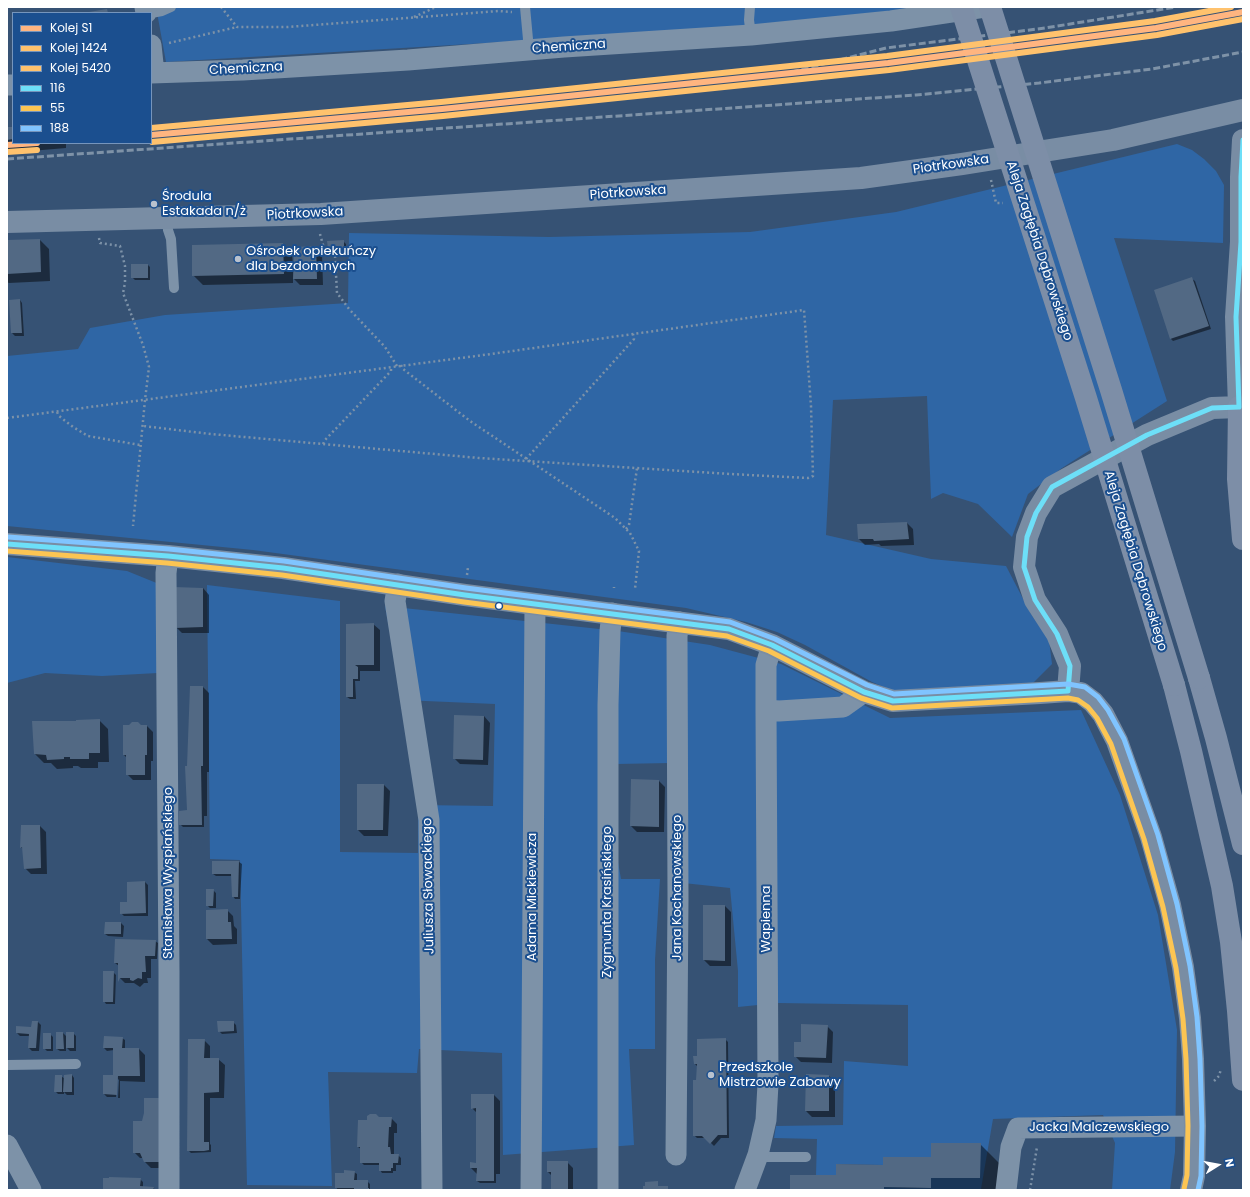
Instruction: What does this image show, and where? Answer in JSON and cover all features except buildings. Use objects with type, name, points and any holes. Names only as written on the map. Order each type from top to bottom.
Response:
[{"type":"main road","name":"Aleja Zagłębia Dąbrowskiego","points":[[961,7],[1086,398],[1174,685],[1193,759],[1222,886],[1231,942],[1243,1080]]},
{"type":"main road","name":"Aleja Zagłębia Dąbrowskiego","points":[[990,7],[1111,390],[1216,738],[1243,844]]},
{"type":"main road","points":[[1238,407],[1238,479],[1243,539]]},
{"type":"street","name":"Chemiczna","points":[[152,73],[251,70],[751,35],[891,21],[985,7]]},
{"type":"street","name":"Piotrkowska","points":[[7,222],[318,214],[861,178],[1114,140],[1242,115]]},
{"type":"street","points":[[1068,691],[1070,666],[1057,634],[1035,600],[1024,567],[1027,537],[1036,513],[1052,487],[1146,435],[1212,408],[1238,407],[1236,317],[1241,242],[1241,176],[1243,140]]},
{"type":"street","points":[[7,544],[168,556],[283,568],[464,595],[729,629],[772,645],[864,692],[892,701],[1068,691],[1081,693],[1093,702],[1103,714],[1116,741],[1151,837],[1170,905],[1183,967],[1190,1018],[1195,1126],[1194,1176],[1191,1190]]},
{"type":"street","name":"Stanisława Wyspiańskiego","points":[[168,556],[166,573],[169,1190]]},
{"type":"street","name":"Juliusza Słowackiego","points":[[398,584],[395,601],[429,820],[432,1190]]},
{"type":"street","name":"Adama Mickiewicza","points":[[531,1190],[535,604]]},
{"type":"street","name":"Zygmunta Krasińskiego","points":[[608,1190],[608,713],[610,630],[612,613]]},
{"type":"street","name":"Jana Kochanowskiego","points":[[676,1155],[678,898],[677,636],[679,622]]},
{"type":"street","name":"Wapienna","points":[[745,1190],[758,1154],[766,1120],[768,1084],[766,665],[772,645]]},
{"type":"street","points":[[766,710],[779,711],[843,707],[864,692]]},
{"type":"street","name":"Jacka Malczewskiego","points":[[1006,1190],[1011,1147],[1018,1128],[1195,1126]]},
{"type":"street","points":[[7,1146],[31,1190]]},
{"type":"lane","points":[[152,13],[171,7]]},
{"type":"lane","points":[[750,7],[749,20],[751,35]]},
{"type":"lane","points":[[523,9],[529,50]]},
{"type":"lane","points":[[167,219],[171,239],[174,288]]},
{"type":"lane","points":[[7,1065],[76,1064]]},
{"type":"lane","points":[[758,1154],[767,1157],[806,1157]]},
{"type":"path","points":[[221,7],[237,27]]},
{"type":"path","points":[[412,18],[436,7]]},
{"type":"path","points":[[152,45],[183,41],[237,27],[288,27],[523,9]]},
{"type":"path","points":[[992,182],[996,203],[1003,203],[1002,198]]},
{"type":"path","points":[[318,214],[320,237],[325,252],[335,255],[337,293],[349,309],[385,347],[402,369],[470,421],[615,518],[633,538],[639,551],[635,589]]},
{"type":"path","points":[[99,232],[100,243],[120,246],[125,266],[125,283],[123,292],[143,345],[149,367],[134,526]]},
{"type":"path","points":[[7,418],[391,366],[491,354],[804,310],[811,406],[813,476],[808,478],[530,462],[211,434],[143,426]]},
{"type":"path","points":[[526,459],[634,339],[633,334]]},
{"type":"path","points":[[323,444],[325,440],[391,370],[391,366]]},
{"type":"path","points":[[57,412],[59,416],[73,427],[88,436],[141,445]]},
{"type":"path","points":[[626,529],[629,525],[637,468]]},
{"type":"path","points":[[1194,1092],[1210,1084],[1219,1076],[1221,1065]]},
{"type":"shaded area","points":[[156,7],[940,7],[740,28],[166,62]]},
{"type":"shaded area","points":[[1177,144],[1192,150],[1204,159],[1216,171],[1224,185],[1223,243],[1114,238],[1167,401],[1062,468],[1028,494],[1012,537],[978,504],[943,493],[931,499],[927,396],[833,400],[826,535],[931,559],[1006,566],[1031,614],[1049,640],[1052,664],[1032,684],[896,692],[872,682],[805,645],[777,632],[746,622],[686,608],[253,550],[7,526],[7,356],[78,349],[90,328],[165,315],[348,303],[349,233],[549,237],[750,232],[896,212]]},
{"type":"shaded area","points":[[7,557],[127,571],[159,584],[158,673],[102,676],[45,673],[7,683]]},
{"type":"shaded area","points":[[207,585],[340,601],[340,852],[418,853],[418,805],[493,806],[495,704],[402,700],[385,606],[618,631],[710,645],[781,664],[890,718],[1081,710],[1120,795],[1158,915],[1177,1030],[1175,1152],[1170,1190],[1112,1190],[1115,1143],[1103,1115],[993,1119],[981,1189],[979,1190],[884,1190],[884,1187],[931,1188],[931,1178],[980,1178],[980,1143],[931,1143],[931,1157],[883,1157],[883,1165],[836,1164],[836,1175],[816,1175],[817,1139],[774,1138],[776,1126],[843,1125],[844,1061],[908,1066],[908,1005],[778,1003],[738,1007],[738,971],[730,888],[674,882],[671,763],[616,764],[615,845],[621,879],[660,879],[655,960],[655,1049],[629,1049],[634,1145],[503,1155],[502,1053],[419,1049],[417,1073],[328,1072],[332,1186],[247,1185],[240,860],[210,859]]},
{"type":"railway","points":[[792,72],[886,48],[1045,28],[1176,7]]},
{"type":"railway","points":[[7,159],[916,95],[1039,83],[1152,69],[1243,52]]},
{"type":"rail line","name":"5420","points":[[152,128],[441,102],[887,56],[1155,21],[1231,7]]},
{"type":"rail line","name":"S1","points":[[152,135],[442,109],[888,63],[1156,28],[1243,12]]},
{"type":"rail line","name":"1424","points":[[152,142],[443,116],[889,70],[1157,35],[1243,19]]},
{"type":"rail line","name":"S1","points":[[7,145],[22,144]]},
{"type":"rail line","name":"1424","points":[[7,152],[37,150]]},
{"type":"transit line","name":"116","points":[[1239,407],[1236,317],[1241,242],[1241,177],[1243,140]]},
{"type":"transit line","name":"116","points":[[1068,691],[1070,666],[1057,634],[1035,600],[1024,567],[1027,537],[1036,513],[1052,487],[1147,435],[1212,408],[1239,407]]},
{"type":"transit line","name":"188","points":[[8,537],[169,549],[284,561],[466,588],[730,622],[775,639],[867,685],[894,694],[1068,684],[1085,687],[1098,697],[1108,710],[1124,739],[1158,835],[1177,904],[1190,966],[1197,1017],[1202,1126],[1201,1176],[1198,1190]]},
{"type":"transit line","name":"116","points":[[7,544],[168,556],[283,568],[465,595],[729,629],[772,645],[864,692],[893,701],[1068,691]]},
{"type":"transit line","name":"55","points":[[7,551],[167,563],[282,575],[464,602],[727,636],[769,651],[861,698],[892,708],[1068,698],[1078,700],[1088,707],[1097,718],[1111,744],[1144,839],[1163,907],[1176,968],[1183,1019],[1186,1059],[1188,1126],[1187,1175],[1184,1189]]},
{"type":"place","name":"Środula Estakada n/ż","points":[[154,204]]},
{"type":"place","name":"Ośrodek opiekuńczy dla bezdomnych","points":[[238,259]]},
{"type":"place","name":"Przedszkole Mistrzowie Zabawy","points":[[711,1075]]}]
